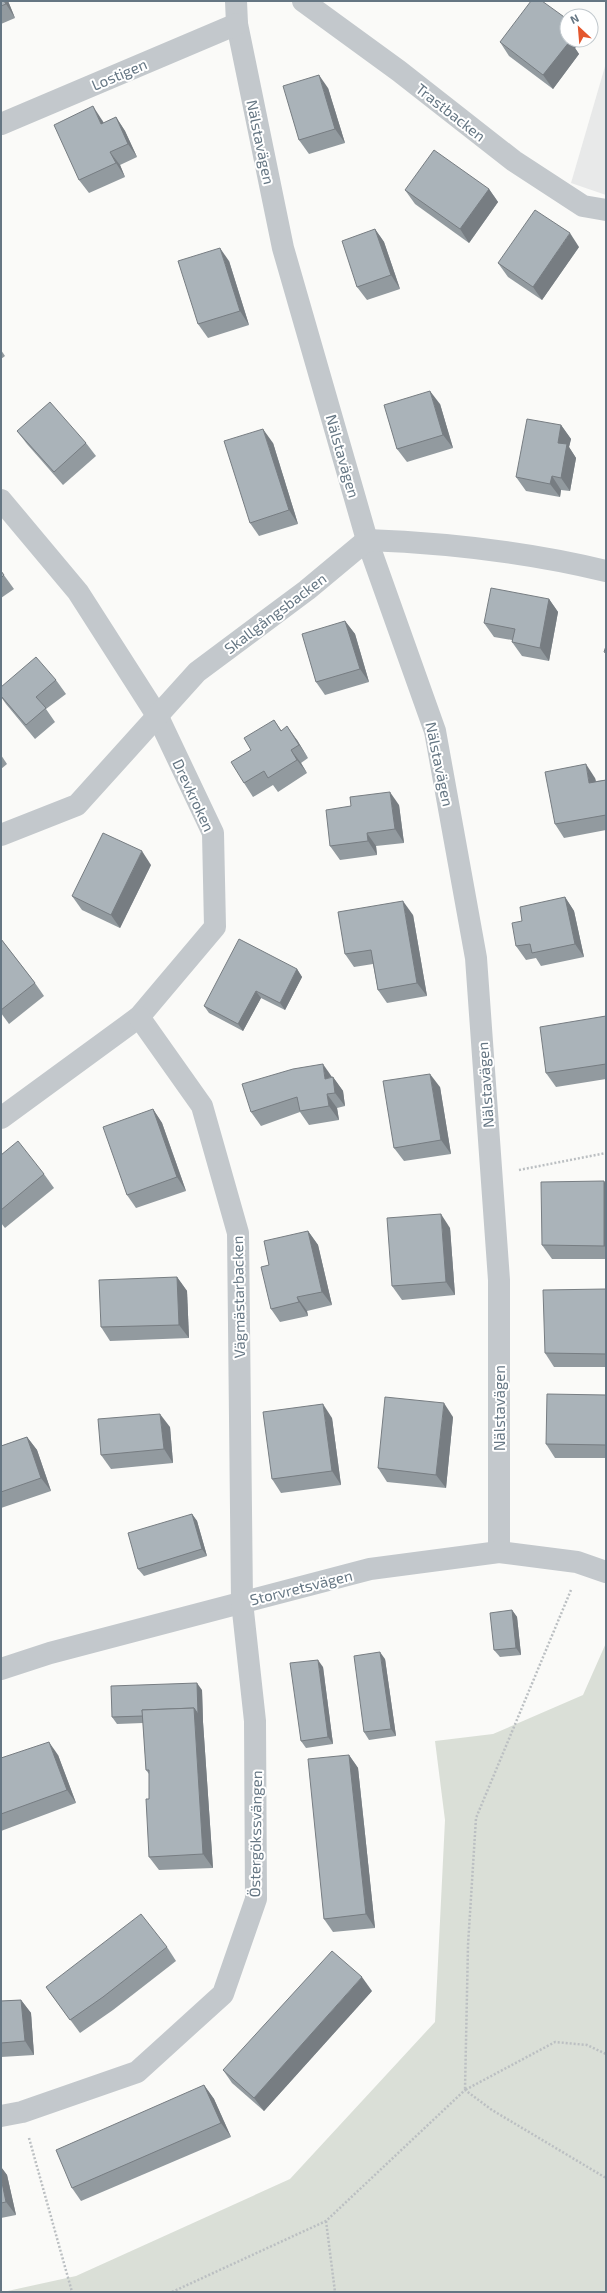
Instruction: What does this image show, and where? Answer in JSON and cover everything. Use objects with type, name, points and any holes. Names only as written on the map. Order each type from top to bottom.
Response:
[{"type":"street","name":"Nälstavägen","points":[[236,1],[237,24],[283,248],[367,540],[435,730],[476,958],[499,1280],[499,1552]]},
{"type":"street","name":"Trastbacken","points":[[303,1],[399,71],[514,161],[583,206],[606,210]]},
{"type":"street","name":"Lostigen","points":[[1,124],[237,24]]},
{"type":"street","name":"Drevkroken","points":[[1,500],[78,592],[158,717],[213,833],[215,927],[139,1017],[1,1118]]},
{"type":"street","points":[[367,540],[432,543],[573,563],[606,571]]},
{"type":"street","name":"Skallgångsbacken","points":[[1,835],[77,805],[197,672],[307,590],[367,540]]},
{"type":"street","name":"Vägmästarbacken","points":[[139,1017],[202,1106],[238,1232],[242,1602]]},
{"type":"street","name":"Storvretsvägen","points":[[1,1669],[50,1653],[370,1569],[499,1552],[577,1562],[606,1572]]},
{"type":"street","name":"Östergökssvängen","points":[[11,2114],[137,2072],[223,1994],[256,1899],[255,1721],[242,1602]]},
{"type":"path","points":[[492,1176],[606,1153]]},
{"type":"path","points":[[465,2090],[468,1945],[476,1818],[572,1587]]},
{"type":"path","points":[[172,2292],[326,2221],[465,2090],[555,2042],[587,2045],[606,2054]]},
{"type":"path","points":[[465,2090],[492,2110],[606,2178]]},
{"type":"path","points":[[11,2114],[72,2292]]},
{"type":"path","points":[[326,2221],[335,2292]]},
{"type":"shaded area","points":[[606,63],[606,195],[571,183]]},
{"type":"shaded area","points":[[606,1643],[606,2292],[3,2292],[76,2276],[290,2179],[435,2022],[445,1820],[435,1741],[493,1734],[583,1695]]},
{"type":"building","points":[[1,1],[4,1],[6,4],[1,6]]},
{"type":"building","points":[[531,1],[542,1],[559,13],[559,48],[564,48],[543,75],[500,42]]},
{"type":"building","points":[[319,75],[335,129],[299,140],[283,86]]},
{"type":"building","points":[[93,106],[101,124],[116,117],[128,144],[110,152],[116,163],[79,180],[54,125]]},
{"type":"building","points":[[434,150],[489,189],[460,229],[405,190]]},
{"type":"building","points":[[535,210],[570,233],[533,287],[498,263]]},
{"type":"building","points":[[375,229],[391,275],[357,287],[342,241]]},
{"type":"building","points":[[220,248],[240,311],[198,324],[178,261]]},
{"type":"building","points":[[430,391],[443,435],[397,449],[384,405]]},
{"type":"building","points":[[50,402],[86,443],[54,472],[17,431]]},
{"type":"building","points":[[527,419],[561,425],[558,443],[567,444],[561,478],[552,476],[550,484],[516,477]]},
{"type":"building","points":[[263,429],[289,510],[250,523],[224,441]]},
{"type":"building","points":[[1,571],[4,575],[1,578]]},
{"type":"building","points":[[491,588],[549,599],[540,648],[512,642],[515,629],[484,623]]},
{"type":"building","points":[[345,621],[360,669],[316,682],[302,634]]},
{"type":"building","points":[[36,657],[56,680],[36,697],[46,708],[26,725],[1,696],[1,687]]},
{"type":"building","points":[[274,720],[281,731],[287,726],[299,745],[291,750],[297,760],[268,778],[264,771],[244,783],[231,762],[251,750],[244,738]]},
{"type":"building","points":[[586,764],[589,783],[606,780],[606,815],[555,824],[545,772]]},
{"type":"building","points":[[390,792],[395,829],[367,833],[368,841],[330,846],[326,810],[351,806],[350,797]]},
{"type":"building","points":[[103,833],[142,851],[111,915],[72,896]]},
{"type":"building","points":[[565,897],[575,944],[532,953],[530,944],[516,946],[512,923],[522,921],[520,907]]},
{"type":"building","points":[[403,901],[417,983],[378,990],[371,950],[345,954],[338,912]]},
{"type":"building","points":[[1,939],[35,983],[1,1010]]},
{"type":"building","points":[[239,939],[297,969],[280,1003],[256,991],[238,1024],[204,1006]]},
{"type":"building","points":[[606,1016],[606,1064],[546,1073],[540,1027]]},
{"type":"building","points":[[323,1064],[325,1079],[333,1077],[335,1093],[327,1094],[329,1106],[300,1111],[297,1097],[251,1112],[242,1084],[293,1069]]},
{"type":"building","points":[[430,1074],[441,1140],[394,1148],[383,1081]]},
{"type":"building","points":[[153,1109],[177,1177],[127,1195],[103,1127]]},
{"type":"building","points":[[18,1141],[44,1174],[1,1210],[1,1155]]},
{"type":"building","points":[[604,1181],[604,1246],[542,1245],[541,1182]]},
{"type":"building","points":[[441,1214],[446,1282],[392,1286],[387,1218]]},
{"type":"building","points":[[308,1231],[322,1292],[297,1297],[299,1302],[271,1309],[261,1267],[269,1265],[264,1241]]},
{"type":"building","points":[[177,1277],[179,1325],[101,1327],[99,1280]]},
{"type":"building","points":[[606,1289],[606,1354],[545,1353],[543,1290]]},
{"type":"building","points":[[547,1394],[606,1395],[606,1445],[546,1444]]},
{"type":"building","points":[[385,1397],[444,1403],[436,1475],[378,1468]]},
{"type":"building","points":[[323,1404],[332,1471],[272,1479],[263,1412]]},
{"type":"building","points":[[160,1414],[164,1449],[101,1455],[98,1419]]},
{"type":"building","points":[[27,1437],[41,1478],[1,1492],[1,1446]]},
{"type":"building","points":[[192,1514],[202,1549],[138,1569],[128,1533]]},
{"type":"building","points":[[512,1610],[516,1648],[494,1650],[490,1613]]},
{"type":"building","points":[[380,1652],[391,1729],[364,1732],[354,1656]]},
{"type":"building","points":[[318,1660],[328,1737],[301,1741],[290,1663]]},
{"type":"building","points":[[197,1683],[198,1714],[194,1708],[142,1710],[143,1716],[112,1717],[111,1686]]},
{"type":"building","points":[[194,1708],[203,1854],[149,1857],[146,1799],[149,1799],[149,1770],[146,1770],[142,1710]]},
{"type":"building","points":[[49,1742],[67,1790],[1,1814],[1,1758]]},
{"type":"building","points":[[349,1755],[366,1914],[324,1919],[308,1759]]},
{"type":"building","points":[[141,1914],[167,1947],[103,1997],[70,2020],[46,1987]]},
{"type":"building","points":[[332,1951],[362,1977],[254,2098],[223,2070]]},
{"type":"building","points":[[21,2000],[25,2041],[1,2043],[1,2001]]},
{"type":"building","points":[[204,2085],[221,2123],[72,2188],[56,2150]]},
{"type":"building","points":[[1,2178],[6,2202],[1,2203]]}]
